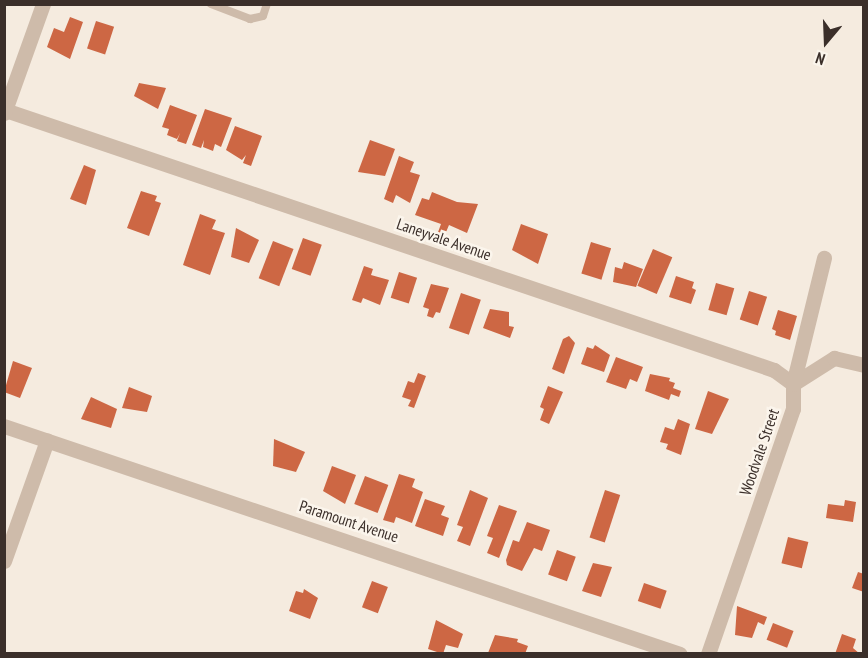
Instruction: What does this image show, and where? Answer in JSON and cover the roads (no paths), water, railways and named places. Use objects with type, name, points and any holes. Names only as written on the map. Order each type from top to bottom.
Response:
[{"type":"street","points":[[5,111],[43,4]]},
{"type":"street","name":"Laneyvale Avenue","points":[[5,111],[774,370],[793,384]]},
{"type":"street","name":"Woodvale Street","points":[[708,654],[793,409],[793,384],[824,258]]},
{"type":"street","points":[[793,384],[834,358],[864,365]]},
{"type":"street","name":"Paramount Avenue","points":[[4,426],[680,654]]},
{"type":"street","points":[[4,561],[47,440]]},
{"type":"lane","points":[[211,4],[250,19],[263,16],[267,4]]}]
